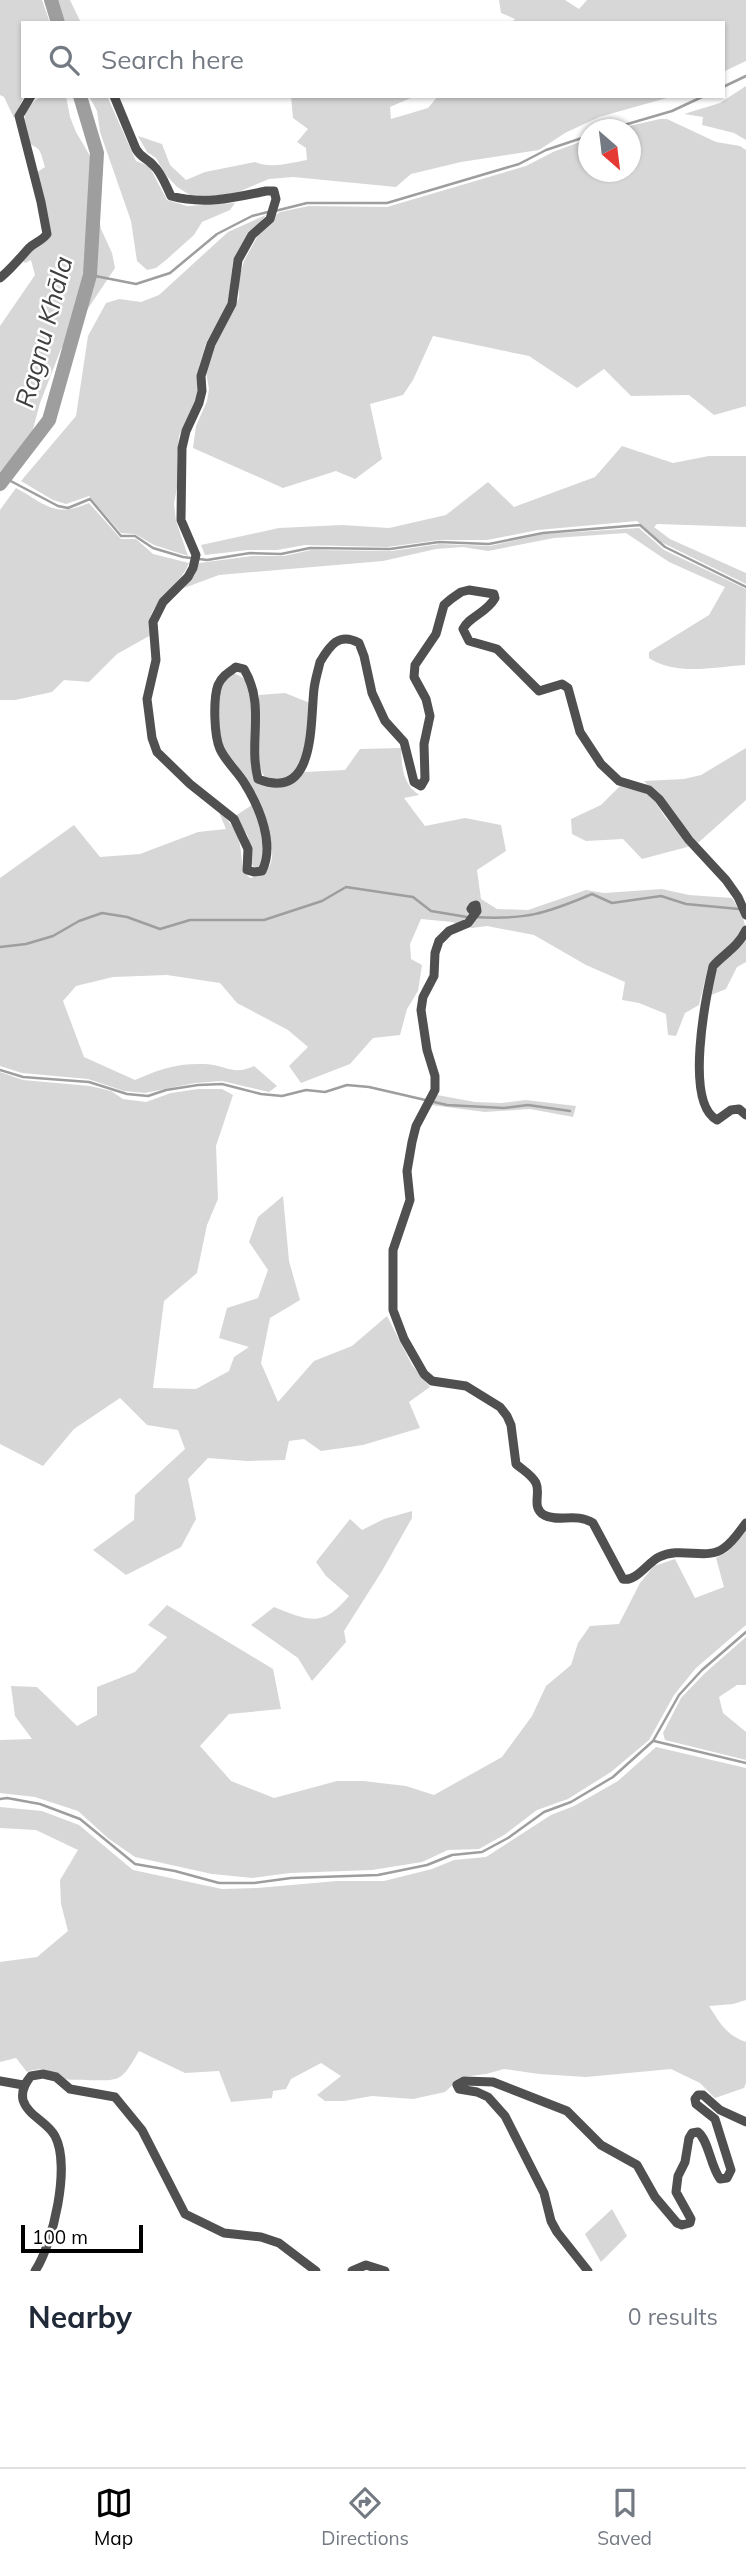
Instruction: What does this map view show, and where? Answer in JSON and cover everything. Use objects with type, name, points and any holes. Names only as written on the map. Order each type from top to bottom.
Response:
[{"type":"street","points":[[0,278],[47,233],[19,116],[30,98]]},
{"type":"street","points":[[115,98],[141,157],[157,169],[171,196],[197,202],[274,191],[276,199],[270,219],[252,234],[238,260],[232,304],[211,344],[201,376],[202,391],[199,403],[186,431],[182,448],[181,520],[196,555],[188,577],[163,602],[153,622],[156,660],[148,699],[152,738],[157,752],[190,784],[234,819],[248,849],[247,870],[262,871],[266,863],[264,830],[254,801],[219,748],[215,695],[226,673],[236,667],[244,669],[254,687],[257,718],[255,766],[258,779],[276,784],[286,783],[303,768],[309,741],[314,686],[320,662],[328,649],[341,639],[349,638],[359,643],[378,706],[385,721],[404,742],[414,782],[421,786],[425,779],[424,744],[430,716],[426,699],[414,677],[415,665],[436,634],[444,605],[461,592],[477,590],[494,594],[495,598],[486,611],[466,622],[463,629],[469,641],[497,649],[539,691],[562,684],[568,688],[580,732],[601,764],[619,780],[649,790],[659,799],[689,840],[726,880],[746,915]]},
{"type":"street","points":[[474,912],[468,923],[449,931],[439,941],[435,953],[434,976],[423,997],[421,1010],[426,1050],[435,1076],[435,1090],[416,1126],[407,1171],[410,1200],[393,1250],[393,1310],[396,1322],[424,1374],[432,1381],[466,1386],[500,1407],[511,1424],[516,1464],[536,1482],[536,1502],[541,1513],[547,1517],[585,1518],[593,1523],[622,1579],[635,1577],[662,1555],[677,1551],[713,1554],[728,1545],[746,1523]]},
{"type":"street","points":[[746,930],[741,941],[713,966],[699,1056],[703,1103],[707,1112],[717,1119],[731,1110],[739,1109],[746,1115]]},
{"type":"street","points":[[35,2271],[50,2240],[63,2171],[54,2134],[27,2108],[23,2099],[23,2085],[31,2076],[43,2074],[56,2077],[70,2089],[115,2097],[142,2130],[184,2214],[224,2232],[261,2237],[279,2243],[316,2271]]},
{"type":"street","points":[[0,2081],[23,2085]]},
{"type":"street","points":[[588,2271],[551,2221],[544,2193],[505,2116],[488,2097],[459,2089],[457,2085],[464,2081],[493,2082],[567,2111],[601,2145],[637,2165],[654,2197],[677,2223],[682,2225],[690,2223],[691,2219],[676,2192],[676,2183],[685,2162],[688,2138],[692,2133],[698,2132],[702,2135],[720,2179],[727,2178],[731,2170],[715,2119],[696,2104],[695,2099],[698,2095],[704,2095],[720,2110],[746,2122]]},
{"type":"street","points":[[352,2271],[366,2265],[385,2271]]},
{"type":"shaded area","points":[[0,0],[42,0],[49,21],[21,21],[23,98],[14,118],[4,97],[0,95]]},
{"type":"shaded area","points":[[57,0],[70,0],[80,21],[64,21]]},
{"type":"shaded area","points":[[499,0],[565,0],[579,9],[587,0],[746,0],[746,61],[725,71],[725,21],[513,21],[515,19],[501,13]]},
{"type":"shaded area","points":[[746,86],[746,140],[734,133],[702,125],[703,117],[684,114],[720,103]]},
{"type":"shaded area","points":[[66,98],[76,132],[93,161],[93,183],[101,229],[112,253],[115,268],[61,349],[33,429],[21,452],[0,472],[0,326],[35,275],[31,260],[25,263],[23,261],[51,232],[36,173],[45,167],[40,152],[31,144],[24,129],[25,115],[37,99]]},
{"type":"shaded area","points":[[90,98],[108,98],[136,161],[149,166],[167,200],[187,206],[235,203],[230,210],[202,222],[194,235],[156,268],[147,270],[137,261],[131,221],[100,132],[97,111]]},
{"type":"shaded area","points":[[291,98],[411,98],[390,107],[391,119],[428,108],[436,98],[667,98],[595,119],[578,119],[578,127],[539,150],[461,162],[411,174],[396,187],[293,177],[269,179],[236,193],[190,195],[177,187],[166,175],[138,136],[162,144],[170,165],[186,180],[205,172],[255,162],[274,165],[307,160],[306,148],[297,142],[308,129],[293,118]]},
{"type":"shaded area","points":[[667,119],[716,142],[740,146],[746,150],[746,406],[714,415],[689,395],[631,396],[604,369],[577,388],[529,356],[433,336],[413,380],[403,395],[370,404],[382,459],[355,479],[336,471],[283,488],[193,448],[196,426],[207,401],[209,389],[206,372],[213,349],[239,298],[239,278],[244,261],[262,228],[280,212],[309,206],[387,207],[526,166],[578,143],[578,182],[641,182],[641,123]]},
{"type":"shaded area","points":[[266,215],[233,261],[228,304],[206,343],[199,367],[197,397],[179,436],[178,482],[174,504],[176,521],[188,556],[154,545],[135,534],[121,533],[89,496],[66,504],[53,500],[21,481],[76,416],[88,336],[106,303],[119,299],[141,302],[159,295],[228,232]]},
{"type":"shaded area","points":[[622,446],[673,463],[709,456],[746,456],[746,527],[657,524],[654,527],[670,539],[746,573],[746,584],[661,542],[637,521],[538,530],[487,540],[439,540],[387,547],[305,545],[277,550],[205,555],[201,545],[279,528],[342,525],[389,528],[446,515],[488,482],[514,507],[595,477]]},
{"type":"shaded area","points":[[16,488],[51,508],[67,509],[89,503],[121,539],[136,539],[153,554],[189,563],[153,611],[149,622],[151,635],[117,654],[89,682],[64,680],[52,692],[15,700],[0,700],[0,510]]},
{"type":"shaded area","points":[[639,528],[664,550],[746,589],[745,665],[683,669],[660,664],[649,658],[649,652],[709,615],[725,587],[669,562],[626,533],[554,538],[488,551],[463,547],[436,549],[383,561],[219,575],[184,588],[195,575],[199,563],[252,556],[284,556],[311,550],[392,551],[440,544],[490,546],[544,534]]},
{"type":"shaded area","points":[[232,673],[245,680],[252,692],[253,769],[258,784],[281,788],[305,772],[345,770],[360,749],[401,748],[406,780],[419,795],[404,798],[425,826],[465,818],[501,825],[506,851],[477,870],[481,899],[497,909],[528,910],[586,890],[604,893],[662,889],[689,895],[732,898],[745,925],[739,940],[709,963],[699,1005],[685,1013],[676,1036],[668,1035],[666,1014],[639,1003],[622,1000],[625,982],[586,965],[534,935],[487,926],[472,928],[452,922],[421,919],[410,944],[411,959],[422,965],[418,991],[407,1009],[400,1035],[373,1038],[350,1064],[301,1083],[289,1066],[308,1047],[288,1030],[237,1003],[220,983],[167,975],[113,977],[76,986],[63,1001],[84,1057],[135,1080],[160,1070],[185,1065],[205,1064],[235,1070],[254,1066],[277,1086],[269,1092],[222,1081],[195,1083],[145,1093],[124,1091],[88,1079],[22,1073],[0,1066],[0,878],[74,825],[100,857],[140,854],[198,832],[226,829],[218,810],[238,838],[243,871],[250,878],[266,871],[272,857],[270,839],[221,744],[219,690]]},
{"type":"shaded area","points":[[285,693],[310,703],[307,743],[297,768],[289,776],[279,780],[265,778],[259,766],[259,695]]},
{"type":"shaded area","points":[[746,748],[746,800],[698,843],[644,781],[684,779],[701,775]]},
{"type":"shaded area","points":[[621,785],[651,795],[665,817],[691,846],[642,859],[623,839],[586,841],[572,834],[571,819],[601,805]]},
{"type":"shaded area","points":[[252,805],[262,843],[259,867],[254,868],[248,836],[235,816]]},
{"type":"shaded area","points":[[746,936],[746,962],[737,967],[726,989],[711,995],[715,966],[733,954]]},
{"type":"shaded area","points":[[0,1072],[23,1080],[90,1086],[111,1091],[123,1099],[146,1102],[171,1093],[198,1089],[222,1089],[233,1095],[216,1146],[218,1199],[207,1225],[197,1273],[164,1301],[153,1388],[196,1389],[229,1371],[234,1357],[249,1347],[219,1338],[227,1308],[258,1298],[268,1270],[249,1242],[258,1217],[283,1196],[289,1261],[300,1300],[270,1318],[261,1363],[278,1402],[314,1361],[352,1346],[387,1316],[412,1365],[430,1387],[409,1402],[420,1428],[363,1445],[321,1451],[304,1439],[289,1441],[285,1460],[208,1458],[188,1479],[196,1519],[181,1547],[126,1575],[93,1550],[134,1520],[135,1495],[185,1449],[178,1430],[147,1425],[120,1398],[74,1429],[43,1466],[0,1444]]},
{"type":"shaded area","points":[[437,1095],[475,1102],[526,1100],[576,1106],[573,1117],[530,1109],[485,1112],[431,1105]]},
{"type":"shaded area","points":[[412,1511],[412,1518],[382,1571],[344,1631],[346,1642],[312,1681],[298,1658],[251,1625],[274,1607],[297,1616],[315,1619],[331,1613],[349,1596],[326,1576],[316,1562],[350,1519],[362,1530],[384,1519]]},
{"type":"shaded area","points":[[746,1531],[746,1625],[696,1668],[674,1695],[649,1740],[611,1772],[568,1799],[537,1810],[504,1835],[479,1849],[448,1850],[422,1862],[372,1870],[290,1873],[253,1878],[212,1874],[135,1857],[109,1839],[78,1811],[35,1797],[0,1793],[0,1740],[32,1739],[15,1716],[11,1686],[37,1687],[77,1726],[97,1715],[97,1687],[135,1672],[167,1637],[148,1625],[167,1605],[273,1669],[281,1709],[229,1714],[200,1746],[231,1781],[274,1798],[337,1781],[406,1786],[434,1795],[502,1757],[532,1716],[546,1686],[571,1665],[578,1643],[590,1626],[619,1624],[640,1583],[654,1566],[675,1559],[695,1598],[724,1587],[716,1558],[727,1552]]},
{"type":"shaded area","points":[[746,1637],[746,1685],[737,1685],[719,1697],[723,1713],[746,1732],[746,1760],[665,1740],[663,1733],[681,1698]]},
{"type":"shaded area","points":[[656,1747],[746,1768],[746,2000],[709,2006],[728,2032],[746,2042],[744,2088],[715,2098],[700,2083],[671,2069],[586,2077],[504,2069],[461,2077],[445,2092],[413,2099],[372,2096],[325,2101],[317,2095],[341,2076],[321,2063],[291,2079],[286,2089],[273,2091],[272,2098],[231,2102],[219,2071],[185,2073],[139,2051],[124,2074],[119,2078],[107,2080],[69,2079],[44,2069],[27,2072],[16,2058],[0,2062],[0,1962],[37,1957],[68,1931],[61,1904],[60,1880],[78,1850],[36,1830],[0,1828],[0,1807],[42,1811],[79,1825],[133,1870],[222,1889],[337,1881],[384,1881],[432,1869],[454,1860],[486,1857],[551,1815],[574,1806],[618,1781]]},
{"type":"shaded area","points":[[612,2209],[627,2236],[601,2262],[585,2234]]},
{"type":"waterway","name":"Ragnu Khāla","points":[[51,0],[57,21]]},
{"type":"waterway","points":[[725,86],[746,76]]},
{"type":"waterway","name":"Ragnu Khāla","points":[[0,484],[49,420],[90,275],[97,153],[81,98]]},
{"type":"waterway","points":[[641,120],[672,111],[700,98]]},
{"type":"waterway","points":[[275,211],[307,203],[387,203],[519,164],[546,150],[578,139]]},
{"type":"waterway","points":[[90,275],[136,284],[170,273],[217,234],[252,216],[268,212]]},
{"type":"waterway","points":[[5,478],[58,506],[68,508],[90,499],[121,536],[135,536],[153,548],[183,557],[207,560],[250,553],[281,554],[310,548],[390,549],[439,542],[489,544],[543,533],[640,525],[665,547],[746,587]]},
{"type":"waterway","points":[[0,947],[26,944],[53,936],[79,921],[102,913],[127,917],[160,929],[190,920],[264,920],[322,901],[346,887],[413,897],[431,911],[467,917]]},
{"type":"waterway","points":[[474,917],[534,914],[592,894],[612,903],[661,896],[686,904],[739,909]]},
{"type":"waterway","points":[[0,1070],[23,1077],[89,1082],[127,1094],[148,1096],[198,1085],[222,1084],[261,1094],[282,1096],[306,1090],[325,1092],[347,1085],[369,1087],[447,1105],[504,1108],[528,1105],[570,1111]]},
{"type":"waterway","points":[[0,1799],[40,1804],[80,1819],[135,1864],[219,1883],[378,1875],[427,1865],[452,1855],[482,1852],[508,1838],[544,1812],[571,1802],[613,1777],[653,1741],[679,1695],[702,1670],[746,1632]]},
{"type":"waterway","points":[[654,1741],[746,1763]]}]
